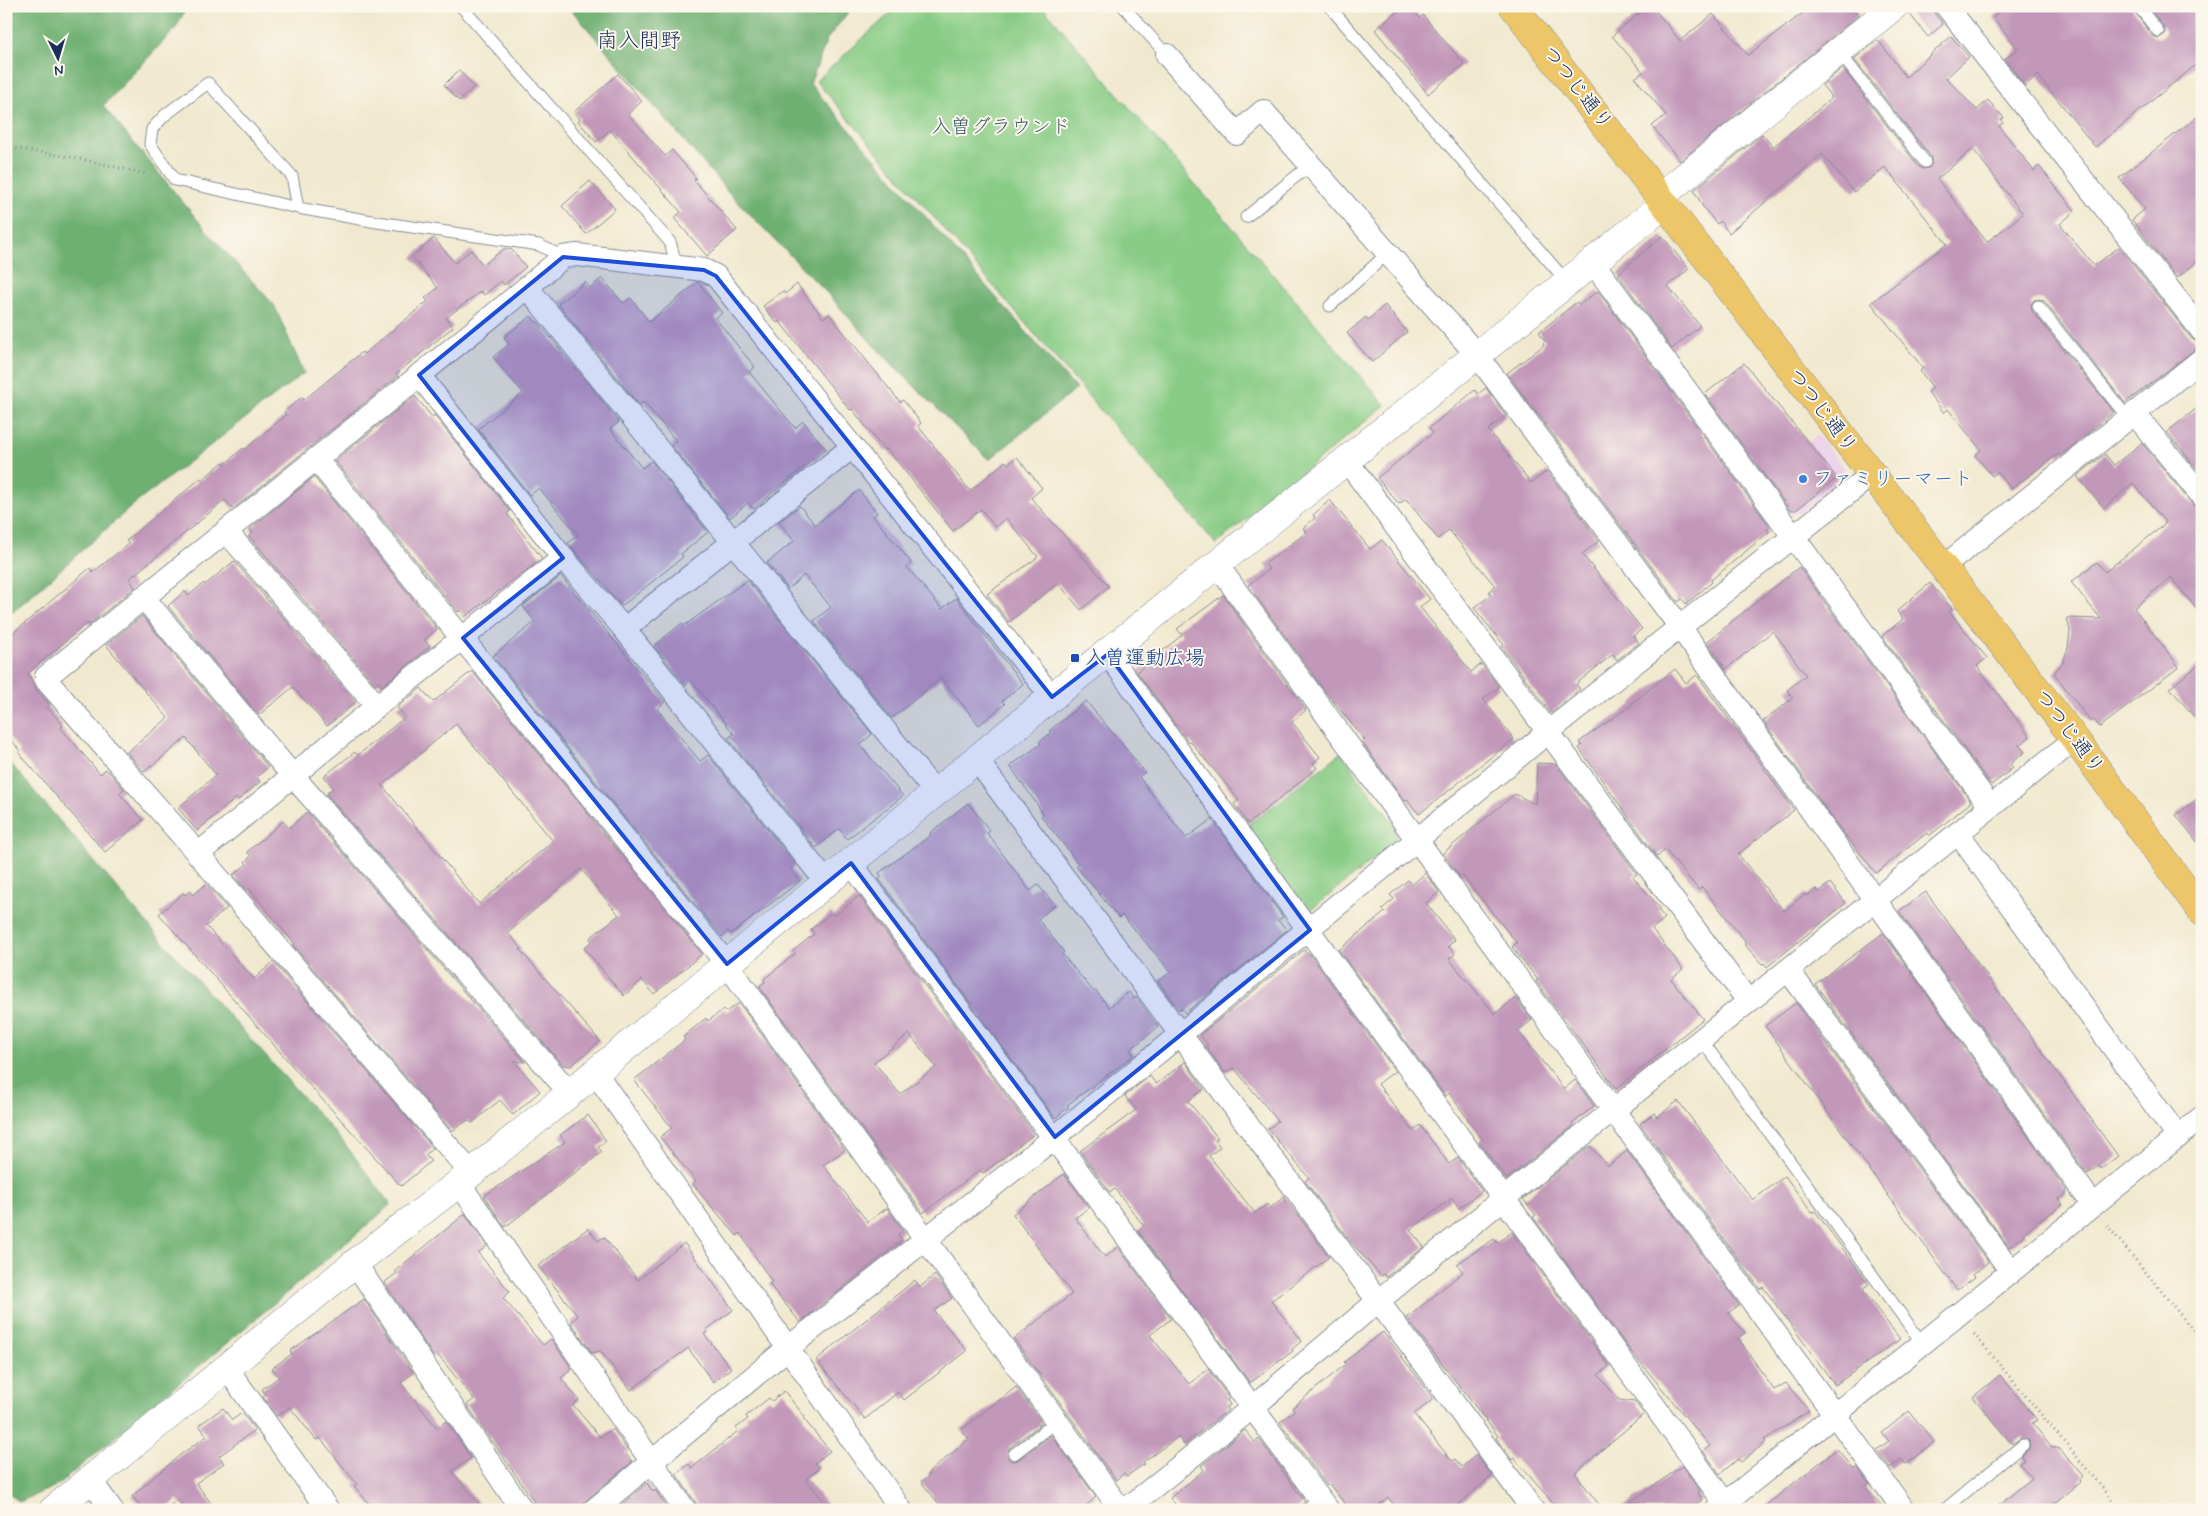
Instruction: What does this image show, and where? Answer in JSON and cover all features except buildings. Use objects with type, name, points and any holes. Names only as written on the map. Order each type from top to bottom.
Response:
[{"type":"main road","name":"つつじ通り","points":[[1513,6],[2075,739],[2202,912]]},
{"type":"street","points":[[53,1510],[226,1366],[465,1178],[852,863],[935,792],[1218,566],[1567,282],[1894,6]]},
{"type":"street","points":[[1946,6],[2202,331]]},
{"type":"street","points":[[1167,55],[1237,134],[1263,111],[1389,252],[1477,355],[1680,627],[2092,1205]]},
{"type":"street","points":[[685,1510],[465,1178],[198,854],[46,680],[46,677],[143,597],[420,376],[563,257],[577,255],[704,270],[716,276],[851,448],[1052,697]]},
{"type":"street","points":[[1592,261],[1990,806]]},
{"type":"street","points":[[527,287],[935,792]]},
{"type":"street","points":[[1943,567],[2202,359]]},
{"type":"street","points":[[420,376],[563,558],[624,629],[827,883]]},
{"type":"street","points":[[2131,415],[2202,496]]},
{"type":"street","points":[[624,629],[851,448]]},
{"type":"street","points":[[316,458],[728,964],[924,1239],[1123,1510],[1253,1407],[1378,1301],[1503,1199],[2075,739]]},
{"type":"street","points":[[1346,461],[1748,1001]]},
{"type":"street","points":[[594,1510],[788,1348],[1055,1137],[1310,930],[1548,732],[1871,475]]},
{"type":"street","points":[[226,531],[377,706]]},
{"type":"street","points":[[198,854],[377,706],[563,558]]},
{"type":"street","points":[[1218,566],[1904,1510]]},
{"type":"street","points":[[143,597],[292,775],[570,1093]]},
{"type":"street","points":[[1108,654],[1310,930],[1724,1508],[1835,1414],[2202,1117]]},
{"type":"street","points":[[977,760],[1182,1034],[1533,1510]]},
{"type":"street","points":[[1958,833],[2178,1136]]},
{"type":"street","points":[[852,863],[1253,1407],[1319,1506]]},
{"type":"street","points":[[1788,970],[2011,1271]]},
{"type":"street","points":[[595,1072],[901,1510]]},
{"type":"street","points":[[355,1263],[522,1510]]},
{"type":"street","points":[[226,1366],[328,1510]]},
{"type":"street","points":[[90,1479],[112,1510]]},
{"type":"lane","points":[[461,6],[670,242],[677,267]]},
{"type":"lane","points":[[1123,6],[1167,55]]},
{"type":"lane","points":[[1329,6],[1567,282]]},
{"type":"lane","points":[[2138,6],[2158,31]]},
{"type":"lane","points":[[1839,52],[1925,162]]},
{"type":"lane","points":[[298,208],[292,176],[208,83],[165,115],[152,130],[150,144],[175,180],[298,208],[376,222],[539,245],[563,257]]},
{"type":"lane","points":[[1246,217],[1310,165]]},
{"type":"lane","points":[[1330,306],[1389,252]]},
{"type":"lane","points":[[2038,306],[2131,415]]},
{"type":"lane","points":[[1702,1039],[1922,1343]]},
{"type":"lane","points":[[1014,1454],[1057,1421]]},
{"type":"lane","points":[[1944,1510],[2023,1445]]},
{"type":"path","points":[[6,147],[76,158],[175,180]]},
{"type":"path","points":[[2092,1205],[2202,1341]]},
{"type":"path","points":[[1958,1314],[2121,1510]]},
{"type":"highlighted area","points":[[563,257],[704,270],[716,276],[1052,697],[1108,654],[1310,930],[1055,1137],[851,863],[727,964],[463,638],[563,558],[419,375]]},
{"type":"shaded area","name":"ファミリーマート","points":[[1817,435],[1844,469],[1843,480],[1801,513],[1790,514],[1764,479]]},
{"type":"green space","points":[[6,6],[185,6],[186,8],[176,28],[103,106],[211,236],[274,305],[304,373],[132,506],[6,618]]},
{"type":"green space","points":[[568,6],[853,6],[827,39],[810,84],[1076,389],[989,460],[877,349],[828,294],[732,196]]},
{"type":"green space","name":"入曽グラウンド","points":[[898,6],[1042,6],[1385,405],[1216,544],[816,81]]},
{"type":"green space","points":[[1341,753],[1394,824],[1396,834],[1394,843],[1311,910],[1305,910],[1246,827]]},
{"type":"green space","points":[[6,758],[162,941],[344,1143],[391,1205],[58,1485],[19,1502],[6,1490]]},
{"type":"place","name":"ファミリーマート","points":[[1803,479]]},
{"type":"place","name":"入曽運動広場","points":[[1075,658]]},
{"type":"district","name":"南入間野","points":[[639,41]]}]
